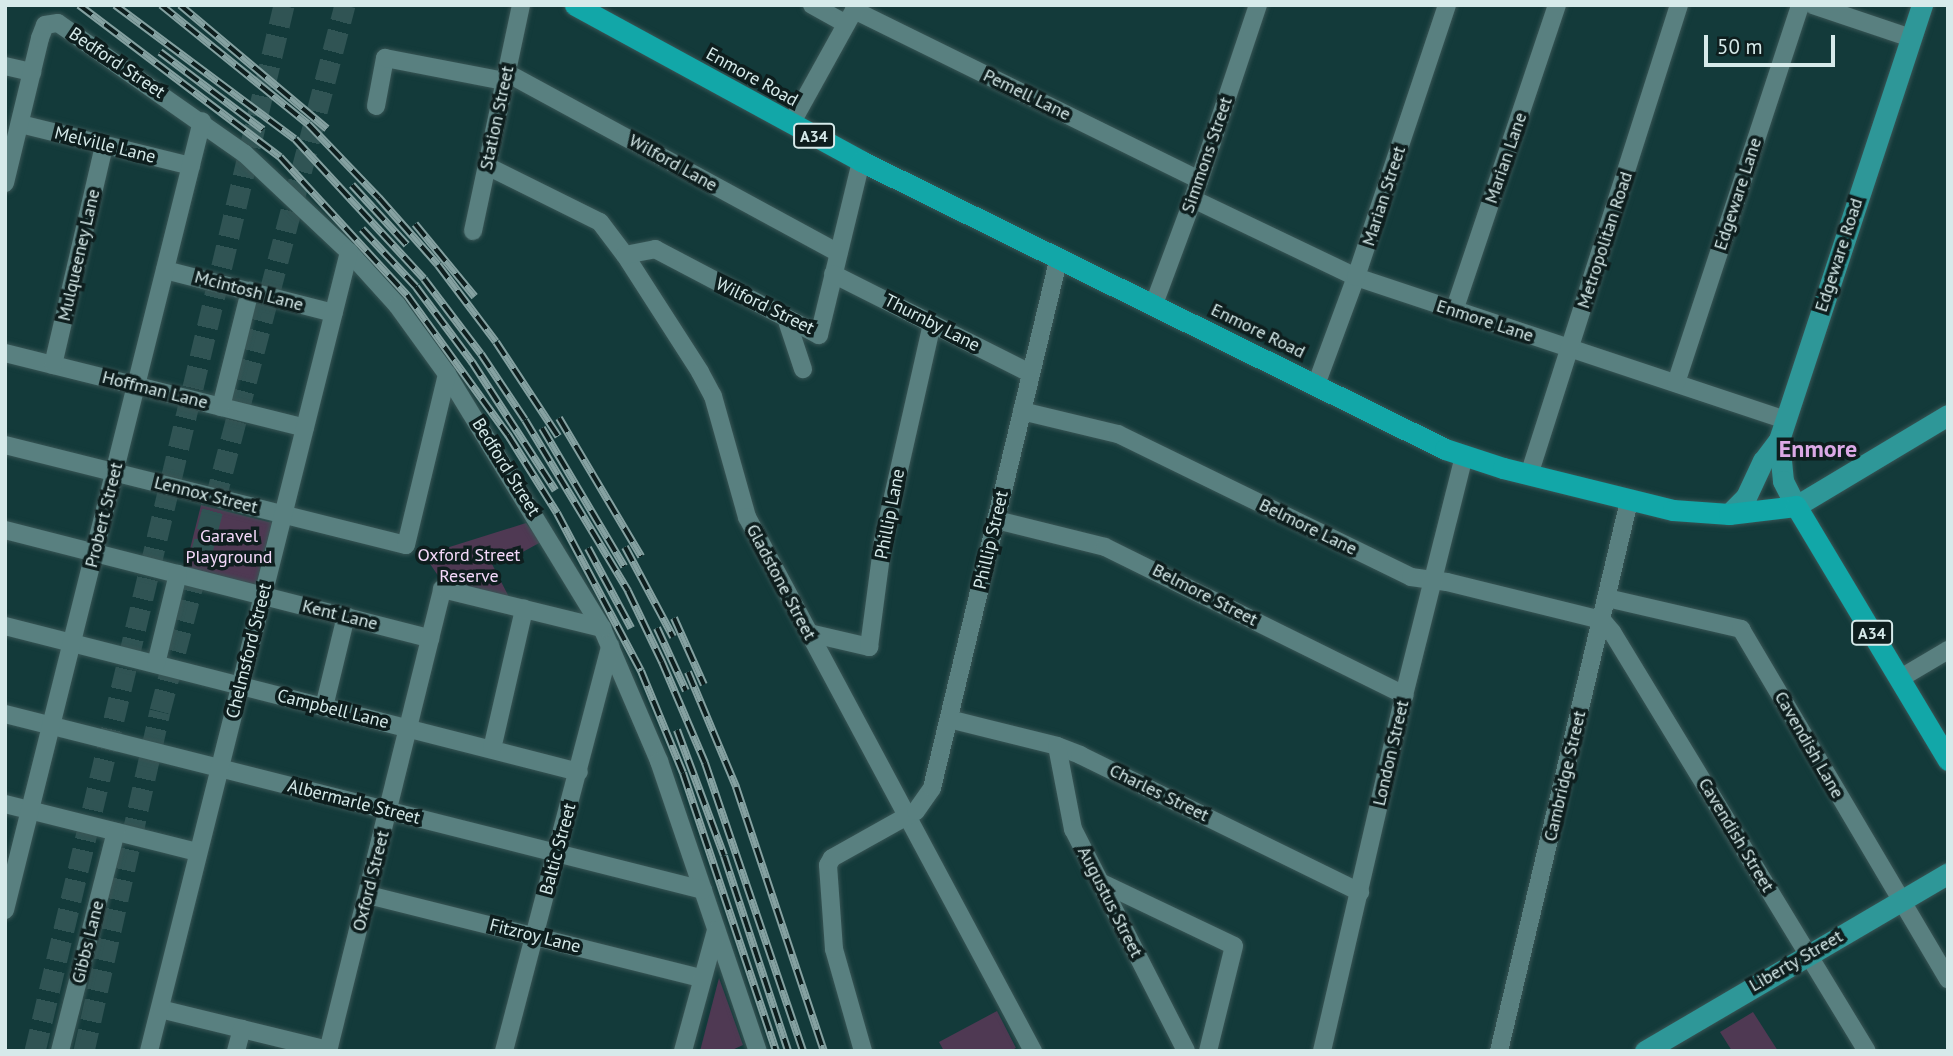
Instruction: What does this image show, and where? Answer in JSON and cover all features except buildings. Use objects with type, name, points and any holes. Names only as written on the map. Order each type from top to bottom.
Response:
[{"type":"highway","name":"Enmore Road","points":[[575,5],[861,160],[1464,457],[1673,510],[1729,514],[1796,506]]},
{"type":"highway","name":"A34","points":[[1796,506],[1948,760]]},
{"type":"main road","name":"Edgeware Road","points":[[1796,506],[1781,473],[1779,440],[1922,5]]},
{"type":"main road","name":"Enmore Road","points":[[1796,506],[1948,415]]},
{"type":"main road","points":[[1729,514],[1746,497],[1763,461],[1779,440]]},
{"type":"main road","name":"Liberty Street","points":[[1645,1051],[1948,873]]},
{"type":"street","name":"Station Street","points":[[473,231],[522,5]]},
{"type":"street","name":"Pemell Lane","points":[[812,5],[853,13],[1199,180]]},
{"type":"street","name":"Simmons Street","points":[[1154,304],[1193,199],[1258,5]]},
{"type":"street","name":"Marian Street","points":[[1316,385],[1356,277],[1447,5]]},
{"type":"street","name":"Marian Lane","points":[[1454,311],[1557,5]]},
{"type":"street","name":"Metropolitan Road","points":[[1530,475],[1679,5]]},
{"type":"street","name":"Edgeware Lane","points":[[1676,383],[1800,5]]},
{"type":"street","points":[[1813,5],[1911,38]]},
{"type":"street","points":[[791,124],[853,13]]},
{"type":"street","name":"Bedford Street","points":[[32,72],[45,25],[58,23],[245,153],[349,252],[397,305],[447,374],[602,628],[659,761],[758,1051]]},
{"type":"street","name":"Wilford Lane","points":[[376,106],[385,58],[506,77],[838,253]]},
{"type":"street","points":[[5,66],[32,72],[5,183]]},
{"type":"street","name":"Probert Street","points":[[5,909],[202,121]]},
{"type":"street","name":"Melville Lane","points":[[20,124],[191,166]]},
{"type":"street","name":"Mulqueeney Lane","points":[[53,365],[104,145]]},
{"type":"street","name":"Wilford Street","points":[[625,255],[654,249],[819,335],[861,160]]},
{"type":"street","name":"Gladstone Street","points":[[487,166],[600,222],[625,255],[713,396],[747,517],[898,803],[909,815],[1033,1051]]},
{"type":"street","name":"Enmore Lane","points":[[1193,199],[1356,277],[1785,419]]},
{"type":"street","name":"Chelmsford Street","points":[[149,1051],[349,252]]},
{"type":"street","name":"Phillip Street","points":[[909,815],[921,806],[932,788],[1059,257]]},
{"type":"street","name":"Mcintosh Lane","points":[[165,270],[334,313]]},
{"type":"street","name":"Thurnby Lane","points":[[833,274],[1030,373]]},
{"type":"street","points":[[221,407],[250,291]]},
{"type":"street","points":[[786,318],[803,369]]},
{"type":"street","name":"Phillip Lane","points":[[809,633],[869,647],[883,541],[932,323]]},
{"type":"street","name":"Hoffman Lane","points":[[5,353],[305,428]]},
{"type":"street","name":"Lennox Street","points":[[5,445],[406,545],[447,374]]},
{"type":"street","name":"Belmore Lane","points":[[1021,411],[1118,434],[1411,577],[1434,580],[1602,620]]},
{"type":"street","name":"London Street","points":[[1322,1051],[1404,695],[1464,457]]},
{"type":"street","name":"Cambridge Street","points":[[1499,1051],[1629,501]]},
{"type":"street","name":"Belmore Street","points":[[996,520],[1105,547],[1404,695]]},
{"type":"street","points":[[5,549],[7,530]]},
{"type":"street","name":"Kent Lane","points":[[7,530],[430,638]]},
{"type":"street","points":[[156,664],[178,573]]},
{"type":"street","name":"Oxford Street","points":[[328,1051],[442,589],[524,609]]},
{"type":"street","name":"Cavendish Lane","points":[[1607,598],[1741,629],[1948,979]]},
{"type":"street","points":[[492,749],[524,609],[602,628]]},
{"type":"street","points":[[324,707],[346,616]]},
{"type":"street","name":"Cavendish Street","points":[[1602,620],[1612,632],[1867,1051]]},
{"type":"street","name":"Campbell Lane","points":[[5,626],[579,772]]},
{"type":"street","name":"Baltic Street","points":[[504,1051],[610,646]]},
{"type":"street","points":[[1899,679],[1948,650]]},
{"type":"street","name":"Albermarle Street","points":[[5,714],[703,890]]},
{"type":"street","name":"Charles Street","points":[[949,719],[1057,746],[1360,892]]},
{"type":"street","name":"Augustus Street","points":[[1057,746],[1073,829],[1186,1051]]},
{"type":"street","points":[[5,804],[198,852]]},
{"type":"street","points":[[863,1051],[834,949],[828,865],[832,858],[909,815]]},
{"type":"street","name":"Gibbs Lane","points":[[60,1051],[116,832]]},
{"type":"street","points":[[1100,882],[1234,946],[1208,1051]]},
{"type":"street","name":"Fitzroy Lane","points":[[368,895],[702,978]]},
{"type":"street","points":[[683,1051],[716,930]]},
{"type":"street","points":[[160,1009],[328,1051]]},
{"type":"street","points":[[236,1051],[242,1029]]},
{"type":"green space","name":"Garavel Playground","points":[[201,505],[272,523],[255,589],[185,571]]},
{"type":"green space","name":"Oxford Street Reserve","points":[[526,523],[541,542],[506,561],[492,564],[511,601],[443,583],[424,555]]},
{"type":"green space","points":[[719,978],[743,1045],[730,1051],[700,1051]]},
{"type":"green space","points":[[997,1011],[1016,1048],[1010,1051],[944,1051],[939,1042]]},
{"type":"green space","points":[[1753,1012],[1778,1051],[1732,1051],[1720,1032]]},
{"type":"tunnel","points":[[35,1051],[284,5]]},
{"type":"tunnel","points":[[84,1051],[160,711],[345,5]]},
{"type":"railway","points":[[79,5],[280,157],[407,295],[508,435],[557,513],[641,671],[683,773],[776,1051]]},
{"type":"railway","points":[[115,5],[295,139],[424,279],[481,354],[525,420],[628,591],[662,662],[705,763],[803,1051]]},
{"type":"railway","points":[[161,5],[308,124],[379,198],[438,265],[496,342],[558,436]]},
{"type":"railway","points":[[180,5],[327,129]]},
{"type":"railway","points":[[160,52],[263,130]]},
{"type":"railway","points":[[352,185],[407,245]]},
{"type":"railway","points":[[415,224],[475,297]]},
{"type":"railway","points":[[362,229],[416,287],[472,362],[555,490]]},
{"type":"railway","points":[[559,418],[641,556]]},
{"type":"railway","points":[[542,428],[624,566]]},
{"type":"railway","points":[[625,547],[673,637]]},
{"type":"railway","points":[[588,548],[631,628]]},
{"type":"railway","points":[[674,618],[704,685]]},
{"type":"railway","points":[[657,628],[686,691]]},
{"type":"railway","points":[[688,672],[736,787],[824,1051]]},
{"type":"railway","points":[[677,730],[724,856],[788,1051]]},
{"type":"district","name":"Enmore","points":[[1818,449]]}]
